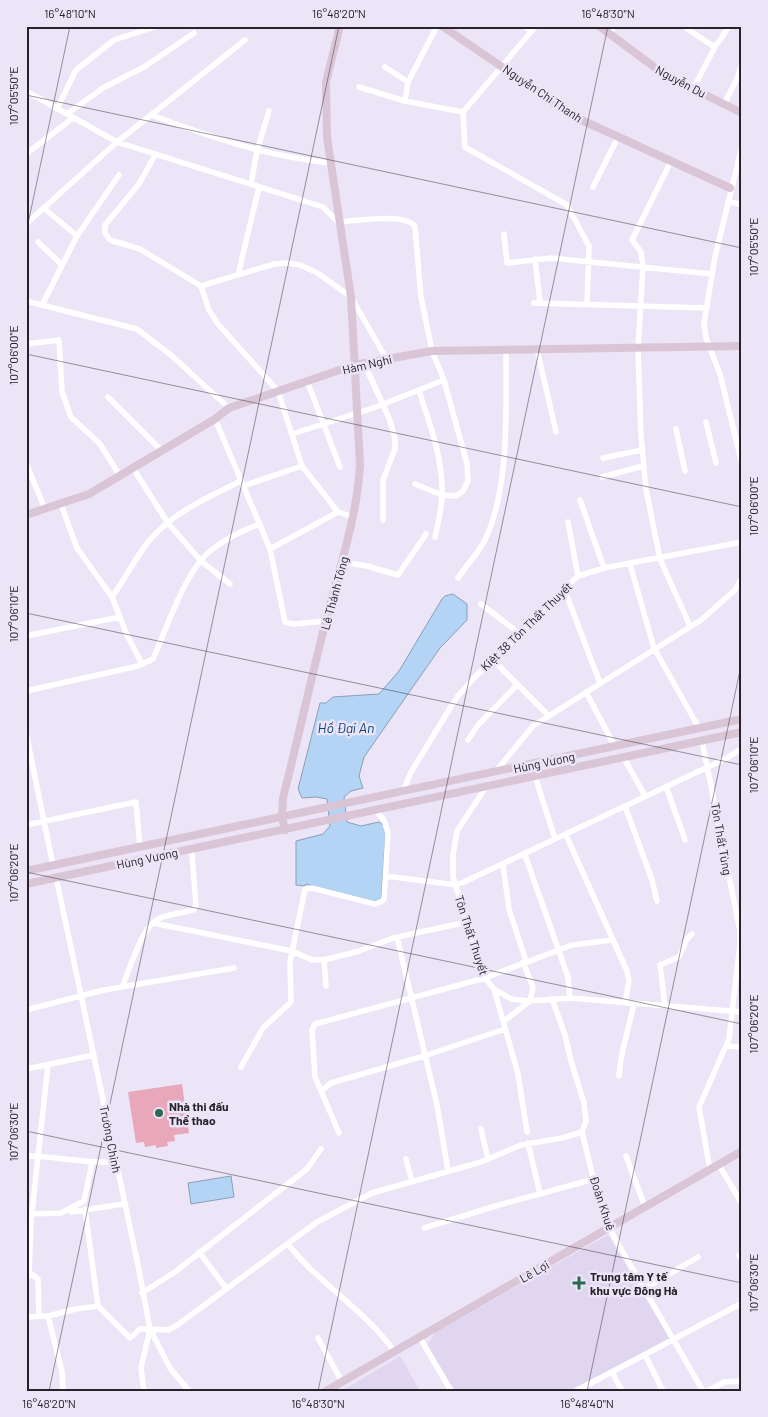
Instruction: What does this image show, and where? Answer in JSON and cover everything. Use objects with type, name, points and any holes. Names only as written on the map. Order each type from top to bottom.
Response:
[{"type":"street","points":[[57,109],[76,70],[114,40],[158,26]]},
{"type":"street","name":"Lê Thánh Tông","points":[[285,830],[282,817],[283,798],[326,621],[354,518],[360,465],[351,297],[338,222],[327,137],[326,82],[340,26]]},
{"type":"street","points":[[405,101],[408,82],[437,26]]},
{"type":"street","name":"Nguyễn Chí Thanh","points":[[442,26],[502,65],[577,118],[730,188]]},
{"type":"street","points":[[523,26],[534,29],[463,112],[465,146],[567,205],[589,246],[587,304]]},
{"type":"street","points":[[608,33],[616,26]]},
{"type":"street","points":[[682,26],[711,45],[716,45]]},
{"type":"street","points":[[693,89],[716,45],[729,26]]},
{"type":"street","name":"Nguyễn Du","points":[[600,27],[665,75],[742,113]]},
{"type":"street","points":[[26,154],[103,88],[144,67],[194,34]]},
{"type":"street","points":[[26,224],[45,209],[117,142],[245,40]]},
{"type":"street","points":[[724,104],[737,79],[742,63]]},
{"type":"street","points":[[385,67],[408,82]]},
{"type":"street","points":[[359,87],[405,101],[463,112]]},
{"type":"street","points":[[26,90],[117,142],[323,207],[338,222],[406,219],[414,224],[421,297],[432,351],[444,380],[464,450],[468,475],[466,487],[459,495],[442,495],[415,484]]},
{"type":"street","points":[[251,184],[256,151],[269,111]]},
{"type":"street","points":[[152,115],[256,151],[291,158],[330,162]]},
{"type":"street","points":[[593,187],[618,137]]},
{"type":"street","points":[[742,146],[730,188],[712,274],[705,331],[711,346],[742,464]]},
{"type":"street","points":[[155,155],[139,184],[105,225],[104,233],[110,240],[140,249],[201,286],[209,310],[218,324],[278,391],[302,466],[338,512],[354,518]]},
{"type":"street","points":[[671,161],[632,240],[641,252],[643,266],[638,348],[643,466],[660,559],[690,626]]},
{"type":"street","points":[[42,305],[77,236],[119,175]]},
{"type":"street","points":[[238,275],[259,188]]},
{"type":"street","points":[[728,201],[742,205]]},
{"type":"street","points":[[45,209],[77,236]]},
{"type":"street","points":[[504,234],[507,263],[535,259],[589,261],[712,274]]},
{"type":"street","points":[[38,242],[62,265]]},
{"type":"street","points":[[535,259],[537,303],[707,308]]},
{"type":"street","points":[[201,286],[274,264],[294,263],[316,272],[351,297],[386,358]]},
{"type":"street","points":[[26,301],[137,329],[172,356],[229,408]]},
{"type":"street","points":[[26,344],[59,340],[62,392],[71,417],[100,444],[120,476]]},
{"type":"street","name":"Hàm Nghi","points":[[26,514],[90,494],[215,419],[229,408],[354,365],[432,351],[742,346]]},
{"type":"street","points":[[538,349],[556,432]]},
{"type":"street","points":[[458,578],[484,541],[493,515],[505,453],[506,350]]},
{"type":"street","points":[[364,363],[393,428],[396,444],[383,480],[383,520]]},
{"type":"street","points":[[292,434],[383,404],[444,380]]},
{"type":"street","points":[[307,381],[340,467]]},
{"type":"street","points":[[419,391],[435,443],[442,495],[435,537]]},
{"type":"street","points":[[108,397],[162,451]]},
{"type":"street","points":[[215,419],[270,549],[285,622],[293,624],[326,621]]},
{"type":"street","points":[[706,422],[716,463]]},
{"type":"street","points":[[676,429],[685,471]]},
{"type":"street","points":[[603,458],[642,450]]},
{"type":"street","points":[[26,463],[45,508]]},
{"type":"street","points":[[112,597],[149,542],[168,522],[200,501],[242,484],[302,466]]},
{"type":"street","points":[[602,478],[643,466]]},
{"type":"street","points":[[133,468],[168,522],[201,561],[230,584]]},
{"type":"street","points":[[580,500],[604,568]]},
{"type":"street","points":[[61,504],[77,548],[112,597],[142,664]]},
{"type":"street","points":[[270,549],[338,512]]},
{"type":"street","points":[[568,522],[578,576]]},
{"type":"street","points":[[26,691],[142,664],[153,659],[194,569],[208,553],[225,540],[260,524]]},
{"type":"street","points":[[342,562],[367,566],[398,575],[406,568],[426,534]]},
{"type":"street","name":"Kiệt 38 Tôn Thất Thuyết","points":[[403,792],[411,772],[457,697],[578,576],[604,568],[660,559],[742,542]]},
{"type":"street","points":[[630,564],[654,648],[699,728],[702,741]]},
{"type":"street","points":[[486,787],[496,771],[534,726],[690,626],[718,606],[735,590],[742,578]]},
{"type":"street","points":[[564,588],[600,683]]},
{"type":"street","points":[[481,604],[520,634]]},
{"type":"street","points":[[26,636],[120,617]]},
{"type":"street","points":[[493,660],[549,716]]},
{"type":"street","points":[[468,740],[478,725],[517,685]]},
{"type":"street","points":[[586,692],[621,758],[645,796]]},
{"type":"street","name":"Hùng Vương","points":[[26,871],[742,720]]},
{"type":"street","name":"Hùng Vương","points":[[26,884],[742,732]]},
{"type":"street","points":[[26,733],[28,751],[45,820],[56,877]]},
{"type":"street","name":"Tôn Thất Tùng","points":[[702,741],[740,931],[739,960],[726,1046],[699,1107],[710,1170]]},
{"type":"street","points":[[386,876],[456,885],[525,855],[706,768],[742,748]]},
{"type":"street","points":[[535,776],[555,840]]},
{"type":"street","points":[[666,786],[685,840]]},
{"type":"street","name":"Tôn Thất Thuyết","points":[[486,787],[456,831],[453,855],[456,885],[466,922],[485,978],[494,989],[512,999],[530,1001],[570,998],[742,1012]]},
{"type":"street","points":[[26,825],[136,802],[143,859]]},
{"type":"street","points":[[624,806],[652,880],[657,901]]},
{"type":"street","points":[[241,1067],[263,1028],[291,1002],[292,950],[305,888],[312,888],[375,904],[381,902],[384,898],[388,833],[384,820],[376,811]]},
{"type":"street","points":[[566,835],[627,971],[628,980],[625,1003]]},
{"type":"street","points":[[122,987],[141,941],[153,922],[166,915],[193,910],[196,906],[192,854],[186,836]]},
{"type":"street","points":[[525,855],[568,977],[570,998]]},
{"type":"street","points":[[503,865],[509,909],[533,987],[530,1001],[504,1020]]},
{"type":"street","name":"Trường Chinh","points":[[56,877],[150,1329],[170,1368],[189,1391]]},
{"type":"street","points":[[153,922],[292,950],[312,960],[359,951],[397,937],[466,922]]},
{"type":"street","points":[[665,1006],[660,965],[679,957],[687,939],[692,934]]},
{"type":"street","points":[[397,937],[409,997],[437,1105],[448,1171]]},
{"type":"street","points":[[339,1133],[315,1077],[312,1030],[315,1024],[409,997],[485,978],[559,949],[584,942],[613,940]]},
{"type":"street","points":[[324,959],[326,986]]},
{"type":"street","points":[[26,1010],[122,987],[234,968]]},
{"type":"street","points":[[494,989],[518,1074],[527,1132]]},
{"type":"street","name":"Đoàn Khuê","points":[[552,999],[565,1035],[570,1061],[584,1102],[586,1121],[582,1132],[609,1228],[703,1391]]},
{"type":"street","points":[[619,1076],[621,1058],[634,1004]]},
{"type":"street","points":[[321,1091],[330,1083],[424,1056],[505,1029]]},
{"type":"street","points":[[726,1046],[742,1047]]},
{"type":"street","points":[[26,1069],[94,1055]]},
{"type":"street","points":[[40,1316],[38,1279],[36,1276],[28,1276],[30,1213],[39,1156],[48,1065]]},
{"type":"street","points":[[481,1129],[488,1159]]},
{"type":"street","points":[[85,1209],[98,1306],[130,1338],[140,1329],[159,1331],[176,1326],[317,1222],[372,1193],[488,1159],[511,1148],[528,1143],[562,1138],[582,1132]]},
{"type":"street","points":[[528,1143],[540,1194]]},
{"type":"street","points":[[142,1293],[175,1272],[307,1169],[321,1150]]},
{"type":"street","name":"Lê Lợi","points":[[326,1391],[742,1151]]},
{"type":"street","points":[[26,1156],[92,1163],[116,1162]]},
{"type":"street","points":[[626,1156],[645,1207]]},
{"type":"street","points":[[406,1159],[412,1181]]},
{"type":"street","points":[[61,1213],[84,1202],[92,1163]]},
{"type":"street","points":[[719,1165],[742,1204]]},
{"type":"street","points":[[424,1228],[594,1179]]},
{"type":"street","points":[[30,1213],[61,1213],[124,1204]]},
{"type":"street","points":[[288,1244],[305,1263],[370,1321],[394,1351]]},
{"type":"street","points":[[199,1252],[226,1288]]},
{"type":"street","points":[[644,1289],[698,1257]]},
{"type":"street","points":[[576,1391],[742,1302]]},
{"type":"street","points":[[26,1317],[48,1316],[76,1308],[98,1306]]},
{"type":"street","points":[[48,1316],[62,1371],[63,1391]]},
{"type":"street","points":[[144,1391],[141,1368],[150,1329]]},
{"type":"street","points":[[419,1336],[451,1391]]},
{"type":"street","points":[[318,1338],[342,1382]]},
{"type":"street","points":[[645,1355],[663,1391]]},
{"type":"street","points":[[612,1372],[622,1391]]},
{"type":"street","points":[[708,1391],[724,1382],[742,1381]]},
{"type":"shaded area","name":"Nhà thi đấu Thể thao","points":[[182,1084],[189,1133],[174,1135],[175,1141],[167,1142],[168,1146],[156,1148],[156,1145],[145,1147],[144,1142],[136,1143],[128,1092]]},
{"type":"shaded area","name":"Trung tâm Y tế khu vực Đông Hà","points":[[608,1235],[670,1339],[568,1391],[455,1391],[427,1345],[436,1332]]},
{"type":"shaded area","points":[[400,1356],[420,1391],[342,1391]]},
{"type":"water","name":"Hồ Đại An","points":[[453,594],[467,604],[467,620],[440,648],[364,757],[359,776],[363,788],[351,791],[344,797],[347,822],[361,826],[379,822],[386,827],[381,903],[306,884],[305,886],[296,885],[296,841],[323,834],[330,826],[327,799],[316,797],[302,798],[298,789],[320,703],[326,703],[333,697],[379,694],[399,671],[442,599]]},
{"type":"water","points":[[231,1176],[234,1197],[191,1204],[188,1183]]},
{"type":"place","name":"Nhà thi đấu Thể thao","points":[[159,1113]]},
{"type":"place","name":"Trung tâm Y tế khu vực Đông Hà","points":[[579,1283]]}]
